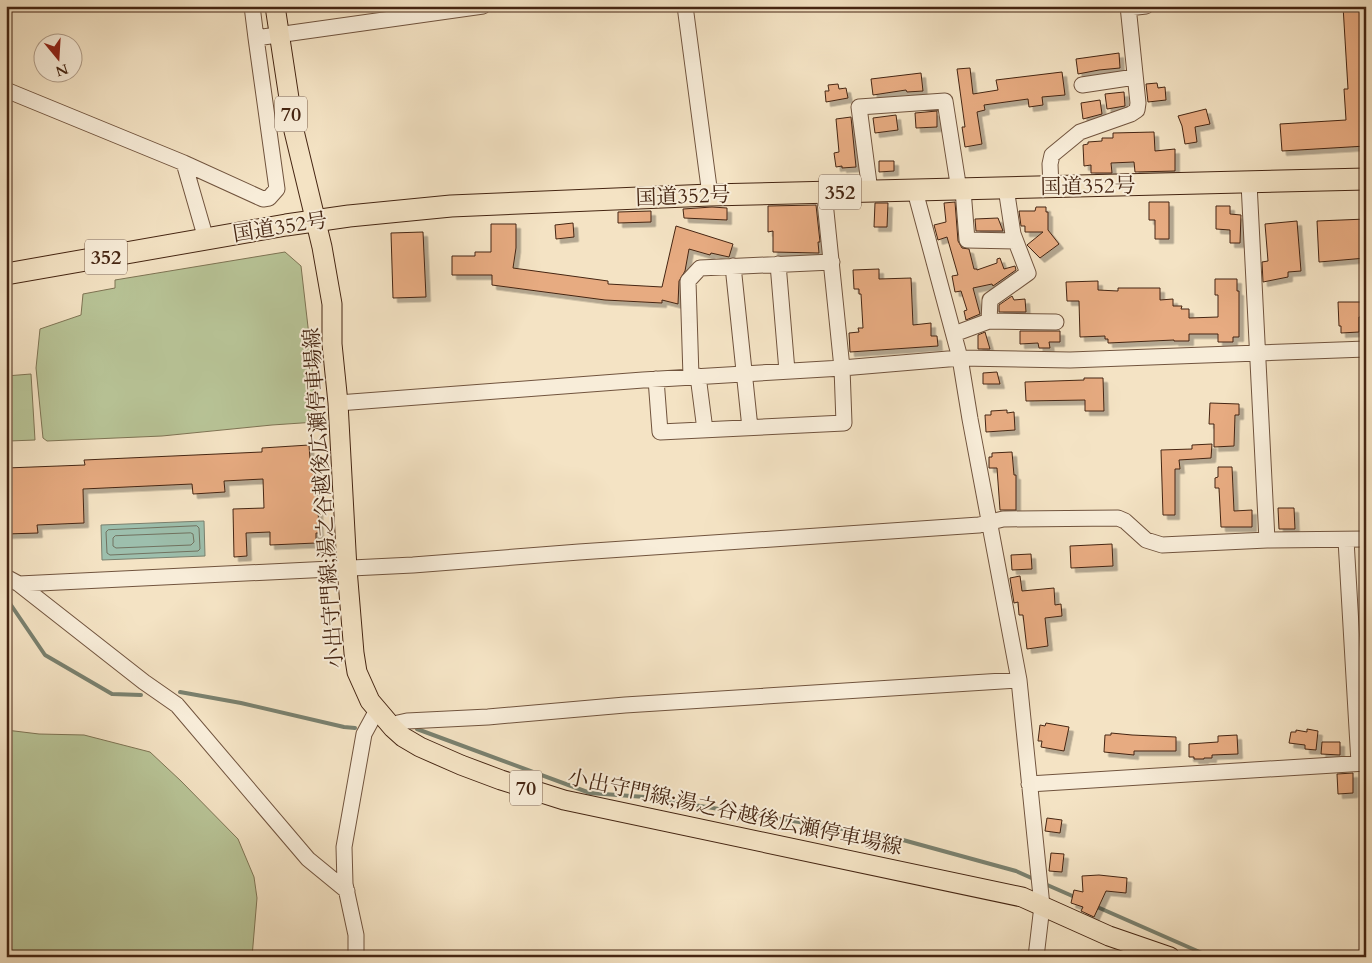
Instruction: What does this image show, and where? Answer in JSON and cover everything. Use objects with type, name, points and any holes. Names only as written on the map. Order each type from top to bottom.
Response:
[{"type":"highway","name":"国道352号","points":[[6,274],[316,221],[451,206],[710,195],[1366,179]]},
{"type":"main road","name":"70","points":[[275,6],[294,131],[316,221]]},
{"type":"main road","name":"小出守門線;湯之谷越後広瀬停車場線","points":[[316,221],[331,297],[332,344],[338,402],[347,569],[357,672],[364,691],[377,710],[403,737],[420,747],[461,765],[564,800],[1022,897],[1109,936],[1170,957]]},
{"type":"street","points":[[6,90],[184,163],[263,199],[270,198],[277,189],[252,6]]},
{"type":"street","points":[[256,38],[483,6]]},
{"type":"street","points":[[685,6],[710,195]]},
{"type":"street","points":[[1051,187],[1050,164],[1052,154],[1080,132],[1131,114],[1137,110],[1138,102],[1128,7],[1146,6]]},
{"type":"street","points":[[1082,85],[1135,77]]},
{"type":"street","points":[[870,191],[859,107],[945,100],[961,190],[967,240],[1016,241]]},
{"type":"street","points":[[184,163],[206,239]]},
{"type":"street","points":[[1249,183],[1267,540]]},
{"type":"street","points":[[990,322],[990,300],[1028,273],[1013,234],[1006,188]]},
{"type":"street","points":[[915,191],[960,358],[1019,680],[1042,906],[1036,957]]},
{"type":"street","points":[[656,379],[660,432],[844,423],[842,368],[824,192]]},
{"type":"street","points":[[705,430],[695,377],[688,281],[700,268],[832,262]]},
{"type":"street","points":[[778,264],[787,371]]},
{"type":"street","points":[[732,266],[750,428]]},
{"type":"street","points":[[954,334],[990,322],[1056,322]]},
{"type":"street","points":[[338,402],[656,379],[842,368],[960,358],[1070,360],[1366,349]]},
{"type":"street","points":[[13,581],[347,569],[979,525],[1003,519],[1118,518],[1125,521],[1146,540],[1162,545],[1267,540],[1366,539]]},
{"type":"street","points":[[1029,784],[1362,763],[1360,684],[1346,540]]},
{"type":"street","points":[[13,581],[144,682],[177,705],[308,859],[347,891]]},
{"type":"street","points":[[393,728],[398,723],[407,721],[1019,680]]},
{"type":"street","points":[[356,957],[356,935],[347,891],[344,847],[364,734],[377,710]]},
{"type":"shaded area","points":[[285,252],[301,266],[311,353],[316,422],[162,436],[47,441],[43,438],[36,368],[40,329],[81,315],[83,294],[115,288],[115,280]]},
{"type":"shaded area","points":[[31,374],[35,440],[9,441],[6,376]]},
{"type":"shaded area","points":[[6,730],[39,734],[84,735],[150,752],[238,839],[254,877],[257,898],[252,957],[6,957]]},
{"type":"water","points":[[204,521],[205,556],[102,560],[101,525]]},
{"type":"building","points":[[1343,6],[1366,6],[1366,71],[1363,71],[1364,92],[1366,92],[1366,146],[1282,151],[1280,124],[1346,120],[1344,89],[1348,89]]},
{"type":"building","points":[[1119,53],[1120,68],[1078,74],[1076,59]]},
{"type":"building","points":[[970,68],[973,94],[998,90],[996,80],[1062,72],[1065,95],[1042,97],[1043,105],[1029,107],[1028,99],[984,105],[985,110],[977,112],[982,144],[965,147],[962,127],[965,127],[957,69]]},
{"type":"building","points":[[921,73],[923,91],[907,92],[906,90],[873,95],[871,79]]},
{"type":"building","points":[[1157,83],[1158,88],[1165,87],[1166,100],[1148,102],[1146,84]]},
{"type":"building","points":[[838,84],[839,89],[846,88],[848,98],[826,102],[825,91],[829,91],[828,85]]},
{"type":"building","points":[[1124,92],[1125,106],[1107,109],[1105,94]]},
{"type":"building","points":[[1100,100],[1102,114],[1083,119],[1081,103]]},
{"type":"building","points":[[1206,109],[1210,124],[1195,127],[1197,142],[1185,144],[1178,116]]},
{"type":"building","points":[[937,111],[937,127],[916,128],[915,113]]},
{"type":"building","points":[[896,115],[898,130],[875,133],[873,118]]},
{"type":"building","points":[[851,117],[856,167],[836,167],[834,153],[839,152],[836,119]]},
{"type":"building","points":[[1154,132],[1155,151],[1175,149],[1175,171],[1135,172],[1134,162],[1111,163],[1112,173],[1091,173],[1091,165],[1084,166],[1083,145],[1088,144],[1088,142],[1102,141],[1102,138],[1113,138],[1113,133]]},
{"type":"building","points":[[879,161],[894,161],[894,171],[879,172]]},
{"type":"building","points":[[955,202],[958,241],[962,248],[969,249],[974,269],[977,270],[997,263],[997,259],[1000,258],[1004,269],[1015,266],[1016,270],[993,286],[992,284],[973,288],[980,314],[966,320],[964,311],[967,310],[961,291],[955,292],[952,276],[958,275],[947,237],[938,240],[934,225],[946,222],[944,203]]},
{"type":"building","points":[[1149,202],[1169,202],[1169,239],[1155,239],[1155,220],[1149,220]]},
{"type":"building","points":[[875,203],[888,203],[887,227],[874,227]]},
{"type":"building","points":[[816,205],[820,242],[818,242],[819,253],[773,252],[773,231],[768,232],[768,206]]},
{"type":"building","points":[[1216,206],[1230,206],[1230,214],[1241,215],[1240,243],[1230,243],[1230,230],[1216,229]]},
{"type":"building","points":[[1036,207],[1046,207],[1046,212],[1048,212],[1048,230],[1059,244],[1040,258],[1027,245],[1043,232],[1025,232],[1025,226],[1021,226],[1019,211],[1035,211]]},
{"type":"building","points":[[727,208],[727,220],[684,218],[683,209]]},
{"type":"building","points":[[651,211],[651,222],[618,223],[618,212]]},
{"type":"building","points":[[998,218],[1003,231],[976,231],[975,219]]},
{"type":"building","points":[[1366,219],[1366,258],[1319,262],[1317,221]]},
{"type":"building","points":[[1297,221],[1301,271],[1288,272],[1288,277],[1263,282],[1262,262],[1268,261],[1265,224]]},
{"type":"building","points":[[573,223],[574,237],[556,239],[555,225]]},
{"type":"building","points":[[491,224],[516,224],[516,248],[513,268],[608,281],[608,284],[662,287],[676,226],[733,244],[729,257],[711,253],[710,255],[689,249],[685,271],[679,281],[678,304],[662,300],[662,303],[605,300],[492,285],[492,275],[452,275],[452,256],[475,256],[475,252],[491,252]]},
{"type":"building","points":[[423,232],[426,297],[393,298],[391,233]]},
{"type":"building","points":[[879,269],[879,279],[911,278],[913,325],[931,323],[931,336],[937,336],[938,346],[850,352],[849,333],[859,332],[858,328],[863,328],[861,294],[859,294],[859,289],[854,289],[853,270]]},
{"type":"building","points":[[1215,279],[1237,279],[1237,291],[1239,291],[1239,337],[1233,337],[1233,342],[1218,342],[1218,334],[1189,334],[1189,341],[1108,343],[1108,339],[1105,339],[1105,336],[1080,337],[1079,301],[1067,301],[1066,282],[1098,281],[1098,290],[1118,291],[1118,288],[1160,288],[1160,300],[1173,299],[1173,306],[1182,306],[1181,309],[1189,309],[1189,318],[1218,317],[1218,295],[1215,295]]},
{"type":"building","points":[[1012,296],[1014,300],[1025,299],[1026,312],[999,312],[999,305]]},
{"type":"building","points":[[1338,302],[1364,302],[1364,317],[1359,317],[1359,332],[1341,333]]},
{"type":"building","points":[[1020,331],[1060,331],[1060,342],[1049,342],[1050,348],[1039,348],[1038,343],[1020,344]]},
{"type":"building","points":[[985,332],[990,349],[978,349],[978,335]]},
{"type":"building","points":[[997,372],[1000,384],[983,384],[983,373]]},
{"type":"building","points":[[1084,378],[1103,378],[1104,411],[1085,411],[1085,400],[1026,401],[1025,382],[1084,380]]},
{"type":"building","points":[[1210,403],[1239,404],[1239,415],[1235,415],[1234,446],[1214,447],[1214,424],[1209,424]]},
{"type":"building","points":[[1007,410],[1007,413],[1014,412],[1015,430],[986,432],[985,415],[991,415],[991,411]]},
{"type":"building","points":[[1212,444],[1211,458],[1179,460],[1180,469],[1175,469],[1175,515],[1163,515],[1161,450],[1192,449],[1192,445]]},
{"type":"building","points":[[309,445],[310,459],[316,458],[319,533],[316,533],[316,543],[270,545],[270,532],[246,533],[247,556],[234,557],[233,509],[264,508],[263,479],[224,481],[225,492],[193,494],[192,484],[83,489],[84,523],[37,525],[38,533],[6,534],[6,468],[85,465],[84,460],[262,452],[262,448]]},
{"type":"building","points":[[1012,452],[1014,475],[1016,475],[1016,510],[1000,510],[997,468],[989,468],[989,457],[992,457],[992,453]]},
{"type":"building","points":[[1218,467],[1232,467],[1234,511],[1252,510],[1252,527],[1221,527],[1219,488],[1215,488]]},
{"type":"building","points":[[1278,508],[1294,508],[1295,529],[1279,529]]},
{"type":"building","points":[[1112,544],[1113,566],[1071,568],[1070,546]]},
{"type":"building","points":[[1031,554],[1032,569],[1012,570],[1011,555]]},
{"type":"building","points":[[1020,576],[1022,591],[1054,588],[1055,605],[1061,604],[1062,616],[1045,618],[1048,646],[1027,649],[1023,615],[1019,615],[1018,602],[1014,603],[1010,578]]},
{"type":"building","points":[[1046,723],[1069,727],[1064,751],[1041,747],[1042,741],[1038,741],[1040,725],[1045,726]]},
{"type":"building","points":[[1307,729],[1318,731],[1316,750],[1305,749],[1305,745],[1289,743],[1291,732],[1296,732],[1296,730],[1307,732]]},
{"type":"building","points":[[1111,733],[1176,737],[1176,751],[1134,751],[1134,755],[1104,752],[1105,735],[1111,735]]},
{"type":"building","points":[[1237,735],[1238,754],[1212,755],[1212,758],[1204,759],[1189,757],[1189,744],[1218,742],[1218,736]]},
{"type":"building","points":[[1322,742],[1340,742],[1340,755],[1321,754]]},
{"type":"building","points":[[1353,773],[1353,793],[1338,794],[1337,774]]},
{"type":"building","points":[[1047,818],[1062,820],[1060,833],[1045,831]]},
{"type":"building","points":[[1051,853],[1064,854],[1062,872],[1049,871]]},
{"type":"building","points":[[1099,875],[1127,878],[1126,893],[1106,891],[1094,917],[1081,911],[1083,907],[1071,903],[1074,890],[1083,892],[1082,876]]},
{"type":"waterway","points":[[6,602],[11,605],[45,655],[112,694],[141,695]]},
{"type":"waterway","points":[[180,692],[241,703],[355,728]]},
{"type":"waterway","points":[[417,729],[590,793],[645,797],[892,837],[1016,871],[1036,880]]},
{"type":"waterway","points":[[1045,884],[1077,898]]},
{"type":"waterway","points":[[1095,906],[1211,957]]}]
